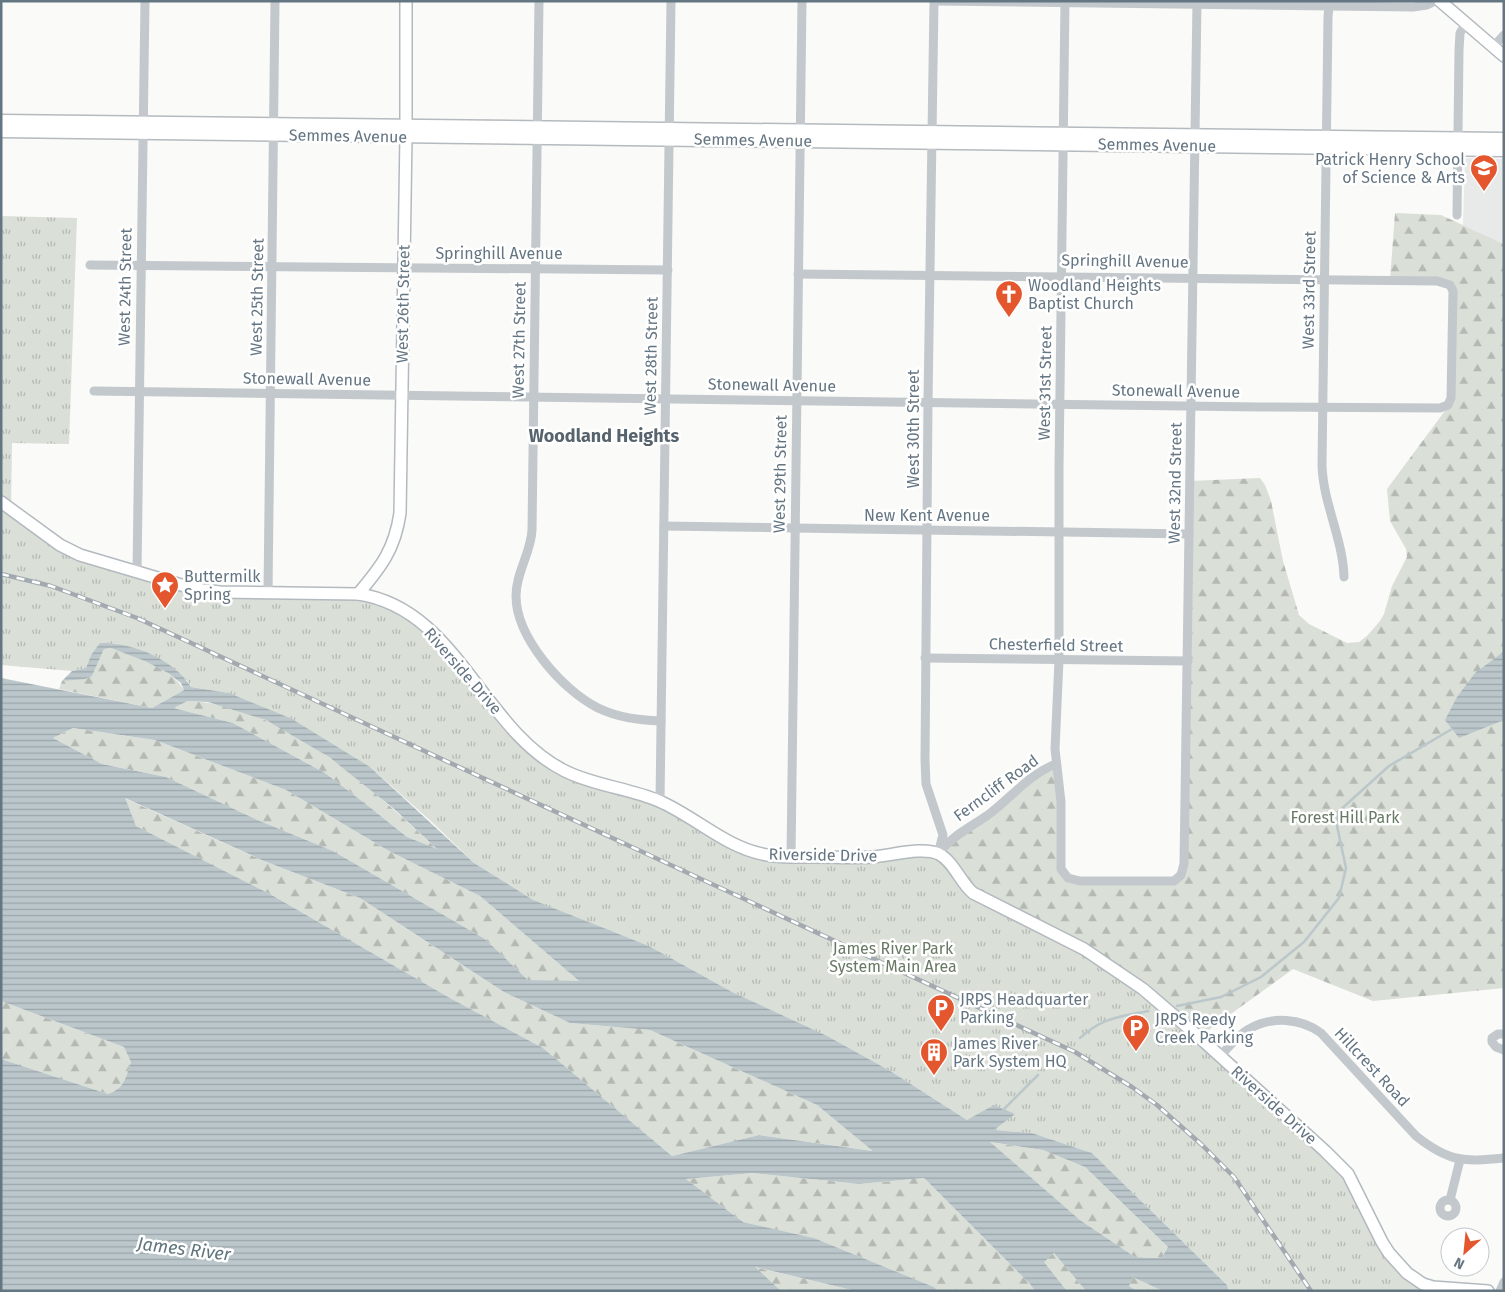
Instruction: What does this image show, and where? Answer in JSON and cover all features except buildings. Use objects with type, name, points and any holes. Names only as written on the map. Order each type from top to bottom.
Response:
[{"type":"main road","name":"Semmes Avenue","points":[[1,121],[142,128]]},
{"type":"main road","name":"Semmes Avenue","points":[[1,131],[142,128],[273,129],[1457,144],[1504,139]]},
{"type":"main road","name":"Semmes Avenue","points":[[1457,144],[1504,150]]},
{"type":"street","name":"West 24th Street","points":[[137,572],[145,1]]},
{"type":"street","name":"West 25th Street","points":[[268,592],[275,1]]},
{"type":"street","name":"West 26th Street","points":[[358,594],[386,558],[394,543],[401,505],[406,1]]},
{"type":"street","name":"West 27th Street","points":[[539,1],[532,530],[530,544],[518,576],[516,595],[518,614],[529,640],[558,677],[585,700],[598,708],[626,718],[661,721]]},
{"type":"street","name":"West 28th Street","points":[[660,802],[671,1]]},
{"type":"street","name":"West 29th Street","points":[[791,857],[802,1]]},
{"type":"street","points":[[935,1],[1331,3],[1413,7],[1427,5],[1435,1]]},
{"type":"street","name":"West 30th Street","points":[[935,1],[931,138],[925,774],[929,795],[942,830],[942,841],[938,854]]},
{"type":"street","points":[[1440,1],[1504,56]]},
{"type":"street","name":"West 31st Street","points":[[1056,764],[1059,660],[1059,404],[1065,2]]},
{"type":"street","name":"West 32nd Street","points":[[1181,875],[1184,864],[1188,661],[1196,3]]},
{"type":"street","name":"West 33rd Street","points":[[1331,3],[1328,17],[1322,473],[1343,561],[1344,577]]},
{"type":"street","points":[[1457,215],[1459,50],[1460,33],[1466,23]]},
{"type":"street","points":[[1493,47],[1504,35]]},
{"type":"street","name":"Springhill Avenue","points":[[90,264],[668,270]]},
{"type":"street","name":"Springhill Avenue","points":[[798,274],[1437,281],[1450,285],[1452,292],[1451,395],[1448,405]]},
{"type":"street","name":"Stonewall Avenue","points":[[94,391],[1190,406],[1440,408],[1448,405]]},
{"type":"street","name":"Riverside Drive","points":[[1,502],[72,551],[88,558],[203,590],[358,594],[393,604],[427,627],[437,637],[519,736],[545,760],[567,772],[592,782],[660,802],[744,848],[768,856],[791,857],[870,857],[920,851],[938,854],[950,864],[963,883],[974,894],[1062,937],[1104,962],[1143,989],[1220,1056],[1260,1094],[1326,1151],[1348,1174],[1382,1242],[1407,1273],[1423,1284],[1433,1287],[1488,1291]]},
{"type":"street","name":"New Kent Avenue","points":[[664,526],[1189,534]]},
{"type":"street","name":"Chesterfield Street","points":[[925,658],[1188,661]]},
{"type":"street","name":"Ferncliff Road","points":[[938,854],[952,838],[1006,800],[1036,774],[1056,764],[1061,802],[1061,866],[1065,875],[1075,881],[1171,881],[1176,880],[1181,875]]},
{"type":"street","name":"Hillcrest Road","points":[[1220,1056],[1245,1032],[1258,1025],[1269,1022],[1303,1022],[1320,1033],[1416,1136],[1436,1150],[1460,1160],[1504,1158]]},
{"type":"street","points":[[1504,1034],[1498,1034],[1492,1038],[1492,1042],[1496,1047],[1504,1050]]},
{"type":"street","points":[[1450,1200],[1460,1160]]},
{"type":"street","points":[[1500,1291],[1504,1282]]},
{"type":"shaded area","name":"Patrick Henry School of Science & Arts","points":[[1465,158],[1504,159],[1504,244],[1463,225]]},
{"type":"green space","name":"Forest Hill Park","points":[[1395,213],[1441,215],[1504,244],[1504,988],[1373,1001],[1293,969],[1199,1037],[981,898],[942,856],[947,842],[1056,764],[1061,866],[1068,878],[1172,880],[1181,875],[1190,481],[1260,478],[1271,501],[1283,561],[1299,615],[1309,624],[1347,643],[1359,642],[1380,621],[1384,614],[1392,586],[1407,557],[1406,549],[1390,521],[1387,489],[1450,404],[1449,286],[1390,280]]},
{"type":"green space","name":"James River Park System Main Area","points":[[1,216],[77,218],[69,444],[12,443],[11,509],[60,545],[195,589],[349,594],[409,614],[545,760],[640,794],[759,854],[934,853],[963,883],[1104,962],[1337,1162],[1375,1229],[1415,1279],[1488,1291],[1229,1291],[1227,1285],[1092,1153],[1032,1133],[993,1130],[1014,1114],[1003,1110],[967,1120],[892,1072],[734,993],[649,946],[533,901],[474,863],[433,823],[370,767],[229,693],[191,687],[187,680],[115,643],[91,655],[86,668],[72,671],[1,665]]},
{"type":"green space","points":[[111,648],[162,669],[179,682],[184,690],[152,708],[59,689],[62,681],[92,676],[104,649]]},
{"type":"green space","points":[[188,701],[223,706],[258,717],[291,733],[355,777],[438,850],[407,837],[325,773],[233,723],[172,708]]},
{"type":"green space","points":[[73,728],[155,740],[286,790],[389,851],[480,896],[580,982],[528,980],[485,939],[333,851],[260,821],[166,777],[102,764],[53,738]]},
{"type":"green space","points":[[124,798],[264,861],[360,898],[504,992],[570,1023],[650,1030],[817,1105],[874,1151],[759,1135],[672,1156],[543,1048],[450,998],[270,894],[136,826]]},
{"type":"green space","points":[[1,1001],[124,1047],[131,1061],[122,1085],[108,1094],[1,1059]]},
{"type":"green space","points":[[989,1142],[1043,1150],[1085,1167],[1168,1247],[1162,1257],[1135,1257],[1080,1220]]},
{"type":"green space","points":[[753,1173],[859,1184],[924,1178],[1035,1291],[938,1291],[934,1287],[814,1238],[743,1222],[686,1179]]},
{"type":"green space","points":[[1054,1253],[1086,1291],[1067,1291],[1043,1261]]},
{"type":"green space","points":[[754,1267],[856,1291],[781,1291]]},
{"type":"green space","points":[[1133,1276],[1163,1291],[1137,1291],[1129,1286]]},
{"type":"water","name":"James River","points":[[100,643],[112,643],[138,649],[151,654],[174,668],[191,687],[229,693],[292,719],[370,767],[474,863],[533,900],[649,946],[734,993],[827,1036],[892,1072],[967,1120],[994,1105],[1015,1114],[994,1130],[1032,1133],[1092,1153],[1227,1285],[1229,1291],[1163,1291],[1133,1277],[1129,1286],[1137,1291],[1086,1291],[1054,1253],[1044,1262],[1067,1291],[1035,1291],[924,1178],[859,1184],[753,1173],[686,1179],[743,1222],[814,1238],[934,1287],[938,1291],[856,1291],[755,1267],[781,1291],[1,1291],[1,1059],[108,1094],[114,1092],[121,1085],[131,1062],[124,1047],[1,1001],[1,678],[152,708],[184,690],[181,683],[168,673],[145,661],[111,648],[104,649],[92,676],[85,679],[62,681],[72,671],[86,668],[91,655]],"holes":[[[188,701],[208,702],[266,720],[329,757],[393,808],[437,849],[407,837],[325,773],[233,723],[173,708]],[[73,728],[155,740],[286,790],[389,851],[480,896],[579,981],[528,980],[485,939],[333,851],[260,821],[166,777],[102,764],[53,738]],[[125,798],[264,861],[360,898],[504,992],[570,1023],[650,1030],[817,1105],[873,1151],[759,1135],[672,1156],[543,1048],[450,998],[270,894],[136,826]],[[990,1142],[1043,1150],[1085,1167],[1168,1247],[1162,1257],[1135,1257],[1080,1220]]]},
{"type":"water","points":[[1504,649],[1504,720],[1459,738],[1445,720],[1457,697],[1475,673],[1502,653]]},
{"type":"waterway","points":[[1177,1006],[1221,997],[1261,977],[1304,942],[1339,898],[1346,868],[1337,826],[1338,812],[1389,766],[1452,729]]},
{"type":"waterway","points":[[1080,1038],[1104,1022],[1148,1011]]},
{"type":"waterway","points":[[1003,1110],[1038,1075]]},
{"type":"railway","points":[[1,574],[51,586],[137,618],[1075,1052],[1132,1087],[1157,1105],[1202,1145],[1234,1177],[1311,1291]]},
{"type":"place","name":"Patrick Henry School of Science & Arts","points":[[1484,192]]},
{"type":"place","name":"Woodland Heights Baptist Church","points":[[1009,318]]},
{"type":"place","name":"Buttermilk Spring","points":[[165,609]]},
{"type":"place","name":"JRPS Headquarter Parking","points":[[941,1032]]},
{"type":"place","name":"JRPS Reedy Creek Parking","points":[[1136,1052]]},
{"type":"place","name":"James River Park System HQ","points":[[934,1076]]},
{"type":"district","name":"Woodland Heights","points":[[604,436]]}]
